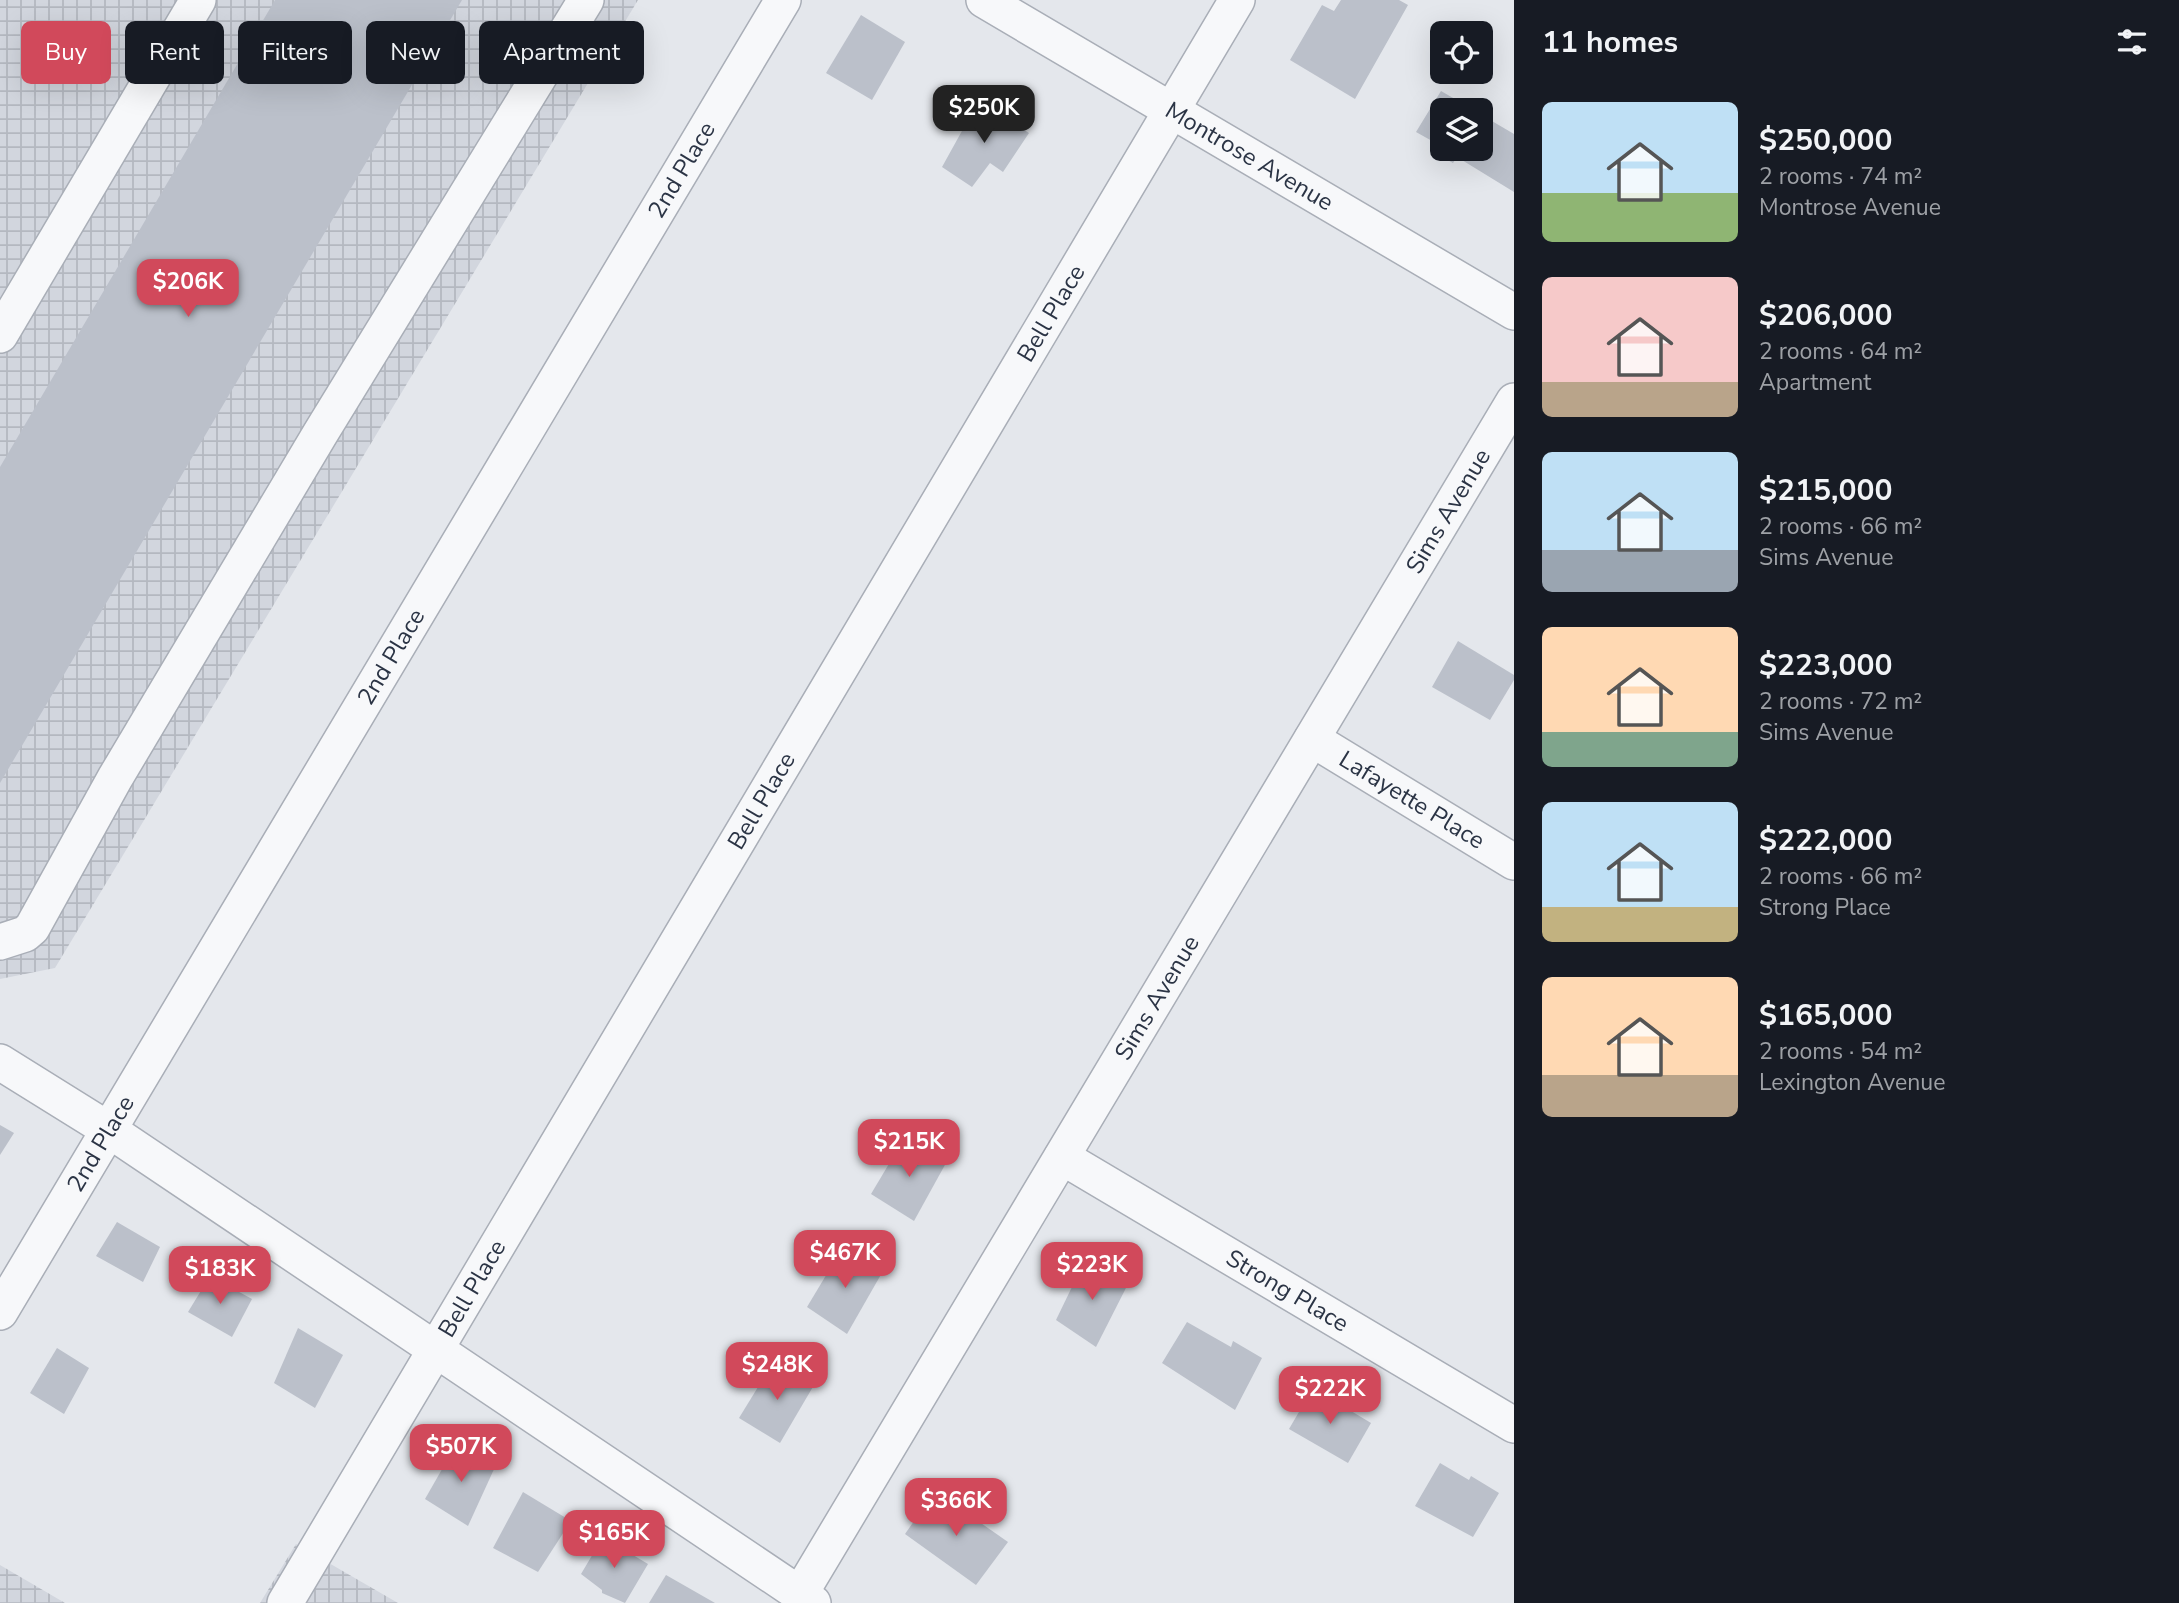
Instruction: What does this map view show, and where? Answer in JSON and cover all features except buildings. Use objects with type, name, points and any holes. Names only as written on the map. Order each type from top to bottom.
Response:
[{"type":"street","points":[[0,335],[198,0]]},
{"type":"street","points":[[0,942],[26,934],[32,928],[115,778],[369,352],[586,0]]},
{"type":"street","name":"2nd Place","points":[[0,1312],[782,0]]},
{"type":"street","name":"Montrose Avenue","points":[[984,0],[1514,312]]},
{"type":"street","name":"Bell Place","points":[[285,1603],[1237,0]]},
{"type":"street","name":"Sims Avenue","points":[[806,1599],[1062,1157],[1514,401]]},
{"type":"street","name":"Lafayette Place","points":[[1312,739],[1514,862]]},
{"type":"street","points":[[0,1062],[109,1130],[806,1599]]},
{"type":"street","name":"Strong Place","points":[[1062,1157],[1514,1425]]},
{"type":"shaded area","points":[[0,0],[638,0],[625,21],[479,21],[479,84],[587,84],[55,968],[0,979]]},
{"type":"shaded area","points":[[296,1544],[398,1603],[260,1603]]},
{"type":"shaded area","points":[[0,1565],[65,1603],[0,1603]]}]
